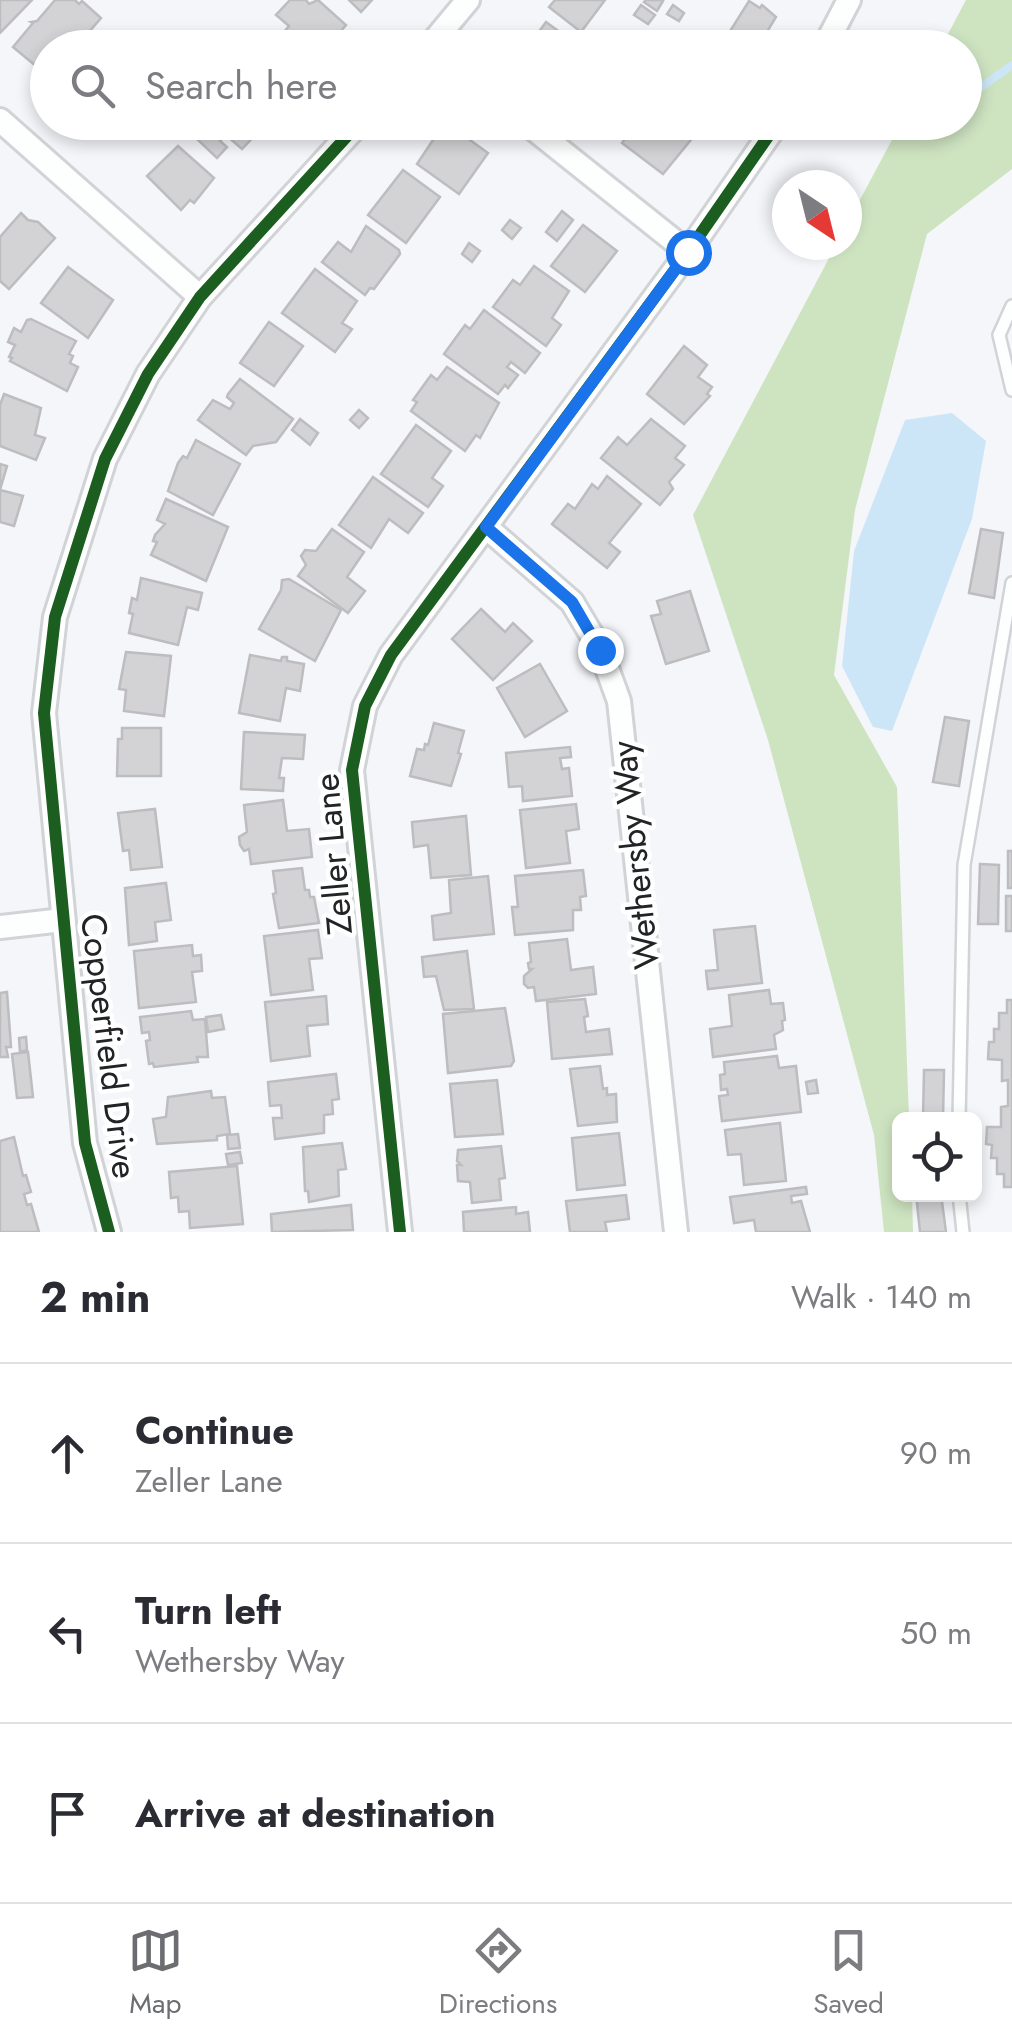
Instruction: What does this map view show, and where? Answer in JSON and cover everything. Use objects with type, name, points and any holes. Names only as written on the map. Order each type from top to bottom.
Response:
[{"type":"street","points":[[443,30],[468,0]]},
{"type":"street","points":[[833,30],[849,0]]},
{"type":"street","points":[[0,120],[200,298]]},
{"type":"street","name":"Copperfield Drive","points":[[109,1232],[84,1143],[62,920],[44,713],[55,617],[105,458],[148,374],[200,298],[344,140]]},
{"type":"street","points":[[548,140],[688,252]]},
{"type":"street","name":"Zeller Lane","points":[[400,1232],[352,770],[364,706],[391,654],[688,252],[766,140]]},
{"type":"street","name":"Wethersby Way","points":[[486,527],[572,602],[600,650],[619,701],[676,1232]]},
{"type":"street","points":[[0,927],[62,920]]},
{"type":"lane","points":[[1012,306],[998,335],[1012,390]]},
{"type":"lane","points":[[958,1112],[964,865],[1006,658],[1012,583]]},
{"type":"lane","points":[[961,1202],[963,1232]]},
{"type":"green space","points":[[966,0],[1012,0],[1012,169],[927,234],[855,510],[834,675],[897,787],[909,1112],[892,1112],[892,1202],[912,1202],[913,1232],[884,1232],[874,1135],[768,740],[693,515],[828,260],[862,260],[862,196],[892,140],[982,140],[982,30],[950,30]]},
{"type":"water","points":[[952,413],[986,441],[972,519],[892,731],[873,727],[842,666],[854,551],[905,420]]},
{"type":"building","points":[[0,0],[32,0],[0,33]]},
{"type":"building","points":[[55,0],[75,0],[79,4],[82,1],[101,18],[91,30],[30,30],[30,61],[13,47],[31,22],[37,21]]},
{"type":"building","points":[[290,0],[306,0],[309,4],[318,0],[346,25],[342,30],[286,30],[289,26],[276,15]]},
{"type":"building","points":[[349,0],[372,0],[361,12]]},
{"type":"building","points":[[555,0],[605,0],[582,30],[549,7]]},
{"type":"building","points":[[646,0],[661,0],[663,1],[657,11]]},
{"type":"building","points":[[749,1],[760,8],[762,5],[776,17],[768,30],[731,30]]},
{"type":"building","points":[[641,5],[655,15],[648,24],[634,15]]},
{"type":"building","points":[[673,5],[684,13],[679,21],[667,14]]},
{"type":"building","points":[[546,22],[557,30],[540,30]]},
{"type":"building","points":[[198,140],[221,140],[227,147],[217,158]]},
{"type":"building","points":[[232,140],[250,140],[242,149]]},
{"type":"building","points":[[433,140],[470,140],[488,153],[459,194],[417,164]]},
{"type":"building","points":[[624,140],[691,140],[663,174],[622,143]]},
{"type":"building","points":[[178,146],[214,178],[194,203],[190,200],[181,210],[147,176]]},
{"type":"building","points":[[403,170],[440,197],[406,243],[368,215]]},
{"type":"building","points":[[562,211],[573,220],[557,241],[546,232]]},
{"type":"building","points":[[21,213],[55,238],[9,289],[0,281],[0,237]]},
{"type":"building","points":[[510,220],[521,228],[512,239],[502,230]]},
{"type":"building","points":[[583,225],[617,251],[585,292],[551,266]]},
{"type":"building","points":[[366,226],[400,254],[365,295],[322,262],[338,242],[351,252]]},
{"type":"building","points":[[469,243],[480,251],[472,262],[462,254]]},
{"type":"building","points":[[534,266],[569,291],[552,318],[561,325],[546,346],[493,307],[513,280],[520,285]]},
{"type":"building","points":[[68,267],[113,300],[88,338],[41,303]]},
{"type":"building","points":[[315,269],[357,301],[342,323],[352,329],[335,352],[282,313]]},
{"type":"building","points":[[484,310],[540,353],[525,373],[511,362],[507,367],[518,375],[498,394],[444,354],[465,325],[470,329]]},
{"type":"building","points":[[31,319],[76,341],[69,354],[73,356],[70,363],[78,367],[67,391],[10,361],[15,345],[8,342],[14,328],[21,332]]},
{"type":"building","points":[[269,322],[303,346],[274,386],[240,363]]},
{"type":"building","points":[[684,346],[707,365],[698,377],[712,387],[707,394],[710,396],[684,424],[647,394]]},
{"type":"building","points":[[447,367],[499,403],[480,438],[476,435],[465,451],[411,411],[417,402],[413,400],[431,375],[437,380]]},
{"type":"building","points":[[240,379],[293,419],[276,442],[253,446],[246,455],[198,420],[213,400],[230,409],[234,403],[228,394]]},
{"type":"building","points":[[4,394],[41,408],[35,435],[45,438],[36,460],[0,446],[0,405]]},
{"type":"building","points":[[359,410],[368,418],[359,428],[350,420]]},
{"type":"building","points":[[300,419],[318,433],[310,445],[292,430]]},
{"type":"building","points":[[651,419],[685,446],[675,458],[684,465],[669,482],[673,489],[660,505],[601,458],[618,437],[627,445]]},
{"type":"building","points":[[416,425],[451,451],[432,478],[443,486],[428,507],[381,474]]},
{"type":"building","points":[[196,440],[240,464],[213,515],[168,491],[178,463],[183,456],[187,458]]},
{"type":"building","points":[[0,464],[7,466],[0,490]]},
{"type":"building","points":[[607,476],[641,504],[609,543],[620,552],[607,568],[552,524],[568,504],[575,509],[592,484],[598,489]]},
{"type":"building","points":[[373,477],[423,513],[408,533],[389,519],[371,548],[339,525]]},
{"type":"building","points":[[0,490],[23,496],[14,526],[0,522]]},
{"type":"building","points":[[166,499],[228,527],[206,581],[151,555],[157,542],[153,541],[155,535],[165,524],[157,520]]},
{"type":"building","points":[[332,529],[364,552],[347,577],[365,591],[348,613],[298,576],[306,565],[301,556],[305,550],[316,551]]},
{"type":"building","points":[[981,529],[1003,533],[994,598],[969,593]]},
{"type":"building","points":[[141,578],[202,593],[198,610],[187,607],[178,645],[129,633],[132,598],[137,600]]},
{"type":"building","points":[[289,579],[341,610],[315,661],[259,629],[281,590],[282,580]]},
{"type":"building","points":[[690,591],[709,651],[666,664],[651,616],[661,614],[657,601]]},
{"type":"building","points":[[481,609],[505,632],[513,623],[532,641],[493,680],[452,639]]},
{"type":"building","points":[[126,652],[171,656],[164,716],[124,711],[126,690],[119,689]]},
{"type":"building","points":[[250,655],[281,661],[287,657],[287,661],[304,664],[300,691],[286,688],[280,721],[239,713]]},
{"type":"building","points":[[540,664],[567,711],[525,737],[497,688]]},
{"type":"building","points":[[945,717],[969,721],[959,786],[933,782]]},
{"type":"building","points":[[434,723],[464,731],[451,786],[410,776],[417,749],[424,750],[428,745]]},
{"type":"building","points":[[122,728],[161,728],[161,776],[117,776]]},
{"type":"building","points":[[244,732],[305,735],[303,759],[282,758],[279,778],[284,778],[283,791],[241,789]]},
{"type":"building","points":[[570,747],[571,757],[560,758],[562,769],[569,768],[572,796],[523,801],[522,786],[509,787],[506,753]]},
{"type":"building","points":[[283,800],[287,831],[309,829],[312,857],[251,864],[249,849],[244,851],[239,837],[247,832],[244,805]]},
{"type":"building","points":[[576,804],[579,829],[566,831],[570,863],[526,868],[520,810]]},
{"type":"building","points":[[155,809],[162,867],[131,870],[129,850],[123,851],[118,813]]},
{"type":"building","points":[[466,816],[471,875],[431,878],[428,845],[414,847],[412,822]]},
{"type":"building","points":[[1008,851],[1012,851],[1012,888],[1008,888]]},
{"type":"building","points":[[980,864],[999,865],[998,924],[978,924]]},
{"type":"building","points":[[302,868],[305,890],[314,897],[319,923],[279,928],[273,871]]},
{"type":"building","points":[[583,870],[586,896],[580,897],[581,910],[573,910],[573,930],[515,935],[515,876]]},
{"type":"building","points":[[488,876],[494,934],[434,940],[432,916],[451,913],[449,880]]},
{"type":"building","points":[[166,883],[171,920],[155,922],[157,941],[129,945],[125,888]]},
{"type":"building","points":[[1006,896],[1012,896],[1012,931],[1006,931]]},
{"type":"building","points":[[755,926],[762,983],[708,989],[706,971],[718,970],[714,930]]},
{"type":"building","points":[[318,930],[322,958],[309,959],[313,990],[271,995],[264,936]]},
{"type":"building","points":[[567,939],[571,970],[593,967],[596,994],[536,1001],[534,987],[524,984],[524,976],[532,969],[528,963],[529,943]]},
{"type":"building","points":[[192,945],[193,956],[201,955],[202,971],[192,972],[196,1002],[139,1008],[134,951]]},
{"type":"building","points":[[467,951],[474,1009],[444,1010],[436,976],[424,977],[422,957]]},
{"type":"building","points":[[769,990],[771,1004],[783,1003],[785,1020],[783,1030],[774,1035],[776,1049],[713,1057],[710,1029],[732,1026],[729,995]]},
{"type":"building","points":[[7,992],[11,1047],[6,1047],[8,1057],[0,1057],[0,993]]},
{"type":"building","points":[[326,996],[328,1024],[307,1026],[310,1056],[271,1061],[265,1002]]},
{"type":"building","points":[[585,999],[586,1032],[609,1029],[612,1054],[552,1059],[547,1002]]},
{"type":"building","points":[[1007,1000],[1012,1000],[1012,1187],[1004,1187],[1004,1174],[997,1174],[997,1158],[991,1158],[992,1145],[986,1144],[987,1127],[1001,1127],[1001,1107],[1008,1106],[1008,1080],[1002,1081],[1002,1060],[988,1059],[989,1042],[994,1042],[994,1029],[999,1029],[999,1013],[1007,1013]]},
{"type":"building","points":[[505,1008],[514,1061],[511,1066],[448,1073],[443,1014]]},
{"type":"building","points":[[191,1011],[193,1020],[205,1019],[208,1057],[197,1057],[198,1062],[154,1067],[149,1064],[149,1032],[142,1033],[140,1017]]},
{"type":"building","points":[[221,1015],[224,1029],[208,1032],[206,1017]]},
{"type":"building","points":[[26,1037],[27,1050],[20,1052],[19,1038]]},
{"type":"building","points":[[28,1052],[33,1097],[17,1098],[12,1054]]},
{"type":"building","points":[[777,1056],[779,1068],[796,1066],[801,1112],[722,1121],[719,1096],[728,1095],[727,1089],[721,1090],[724,1062]]},
{"type":"building","points":[[600,1066],[603,1089],[607,1088],[607,1095],[616,1094],[617,1122],[578,1126],[570,1069]]},
{"type":"building","points":[[924,1070],[944,1070],[943,1112],[923,1112]]},
{"type":"building","points":[[336,1074],[339,1099],[332,1100],[333,1114],[324,1115],[324,1133],[275,1139],[273,1118],[282,1118],[281,1105],[270,1106],[268,1082]]},
{"type":"building","points":[[497,1080],[503,1134],[455,1137],[450,1084]]},
{"type":"building","points":[[816,1080],[818,1093],[808,1094],[806,1082]]},
{"type":"building","points":[[211,1091],[212,1098],[225,1097],[230,1134],[217,1136],[217,1140],[157,1144],[153,1119],[166,1117],[168,1097]]},
{"type":"building","points":[[780,1123],[786,1181],[744,1185],[741,1154],[728,1155],[725,1130]]},
{"type":"building","points":[[619,1133],[625,1185],[577,1190],[572,1138]]},
{"type":"building","points":[[238,1134],[240,1148],[228,1149],[227,1135]]},
{"type":"building","points":[[14,1137],[31,1192],[24,1194],[39,1232],[0,1232],[0,1141]]},
{"type":"building","points":[[342,1143],[346,1169],[338,1170],[339,1196],[309,1202],[303,1147]]},
{"type":"building","points":[[501,1146],[505,1178],[499,1179],[501,1200],[472,1203],[470,1182],[458,1181],[458,1150]]},
{"type":"building","points":[[240,1152],[242,1163],[228,1165],[226,1154]]},
{"type":"building","points":[[237,1166],[243,1224],[190,1228],[189,1211],[179,1212],[178,1197],[171,1198],[169,1172]]},
{"type":"building","points":[[806,1187],[807,1194],[791,1196],[792,1203],[801,1201],[810,1232],[756,1232],[754,1220],[734,1223],[730,1197]]},
{"type":"building","points":[[626,1195],[629,1219],[605,1222],[607,1232],[570,1232],[566,1201]]},
{"type":"building","points":[[917,1202],[942,1202],[946,1232],[920,1232]]},
{"type":"building","points":[[351,1205],[353,1230],[272,1232],[271,1214]]},
{"type":"building","points":[[516,1207],[516,1214],[528,1212],[530,1232],[464,1232],[463,1212]]},
{"type":"waterway","points":[[982,86],[1012,65]]},
{"type":"cycle path","points":[[109,1232],[85,1143],[44,713],[55,617],[105,459],[148,374],[200,297],[344,140]]},
{"type":"cycle path","points":[[400,1232],[352,770],[365,706],[391,655],[688,252],[766,140]]},
{"type":"route","points":[[600,650],[572,602],[486,527],[688,252]]}]
